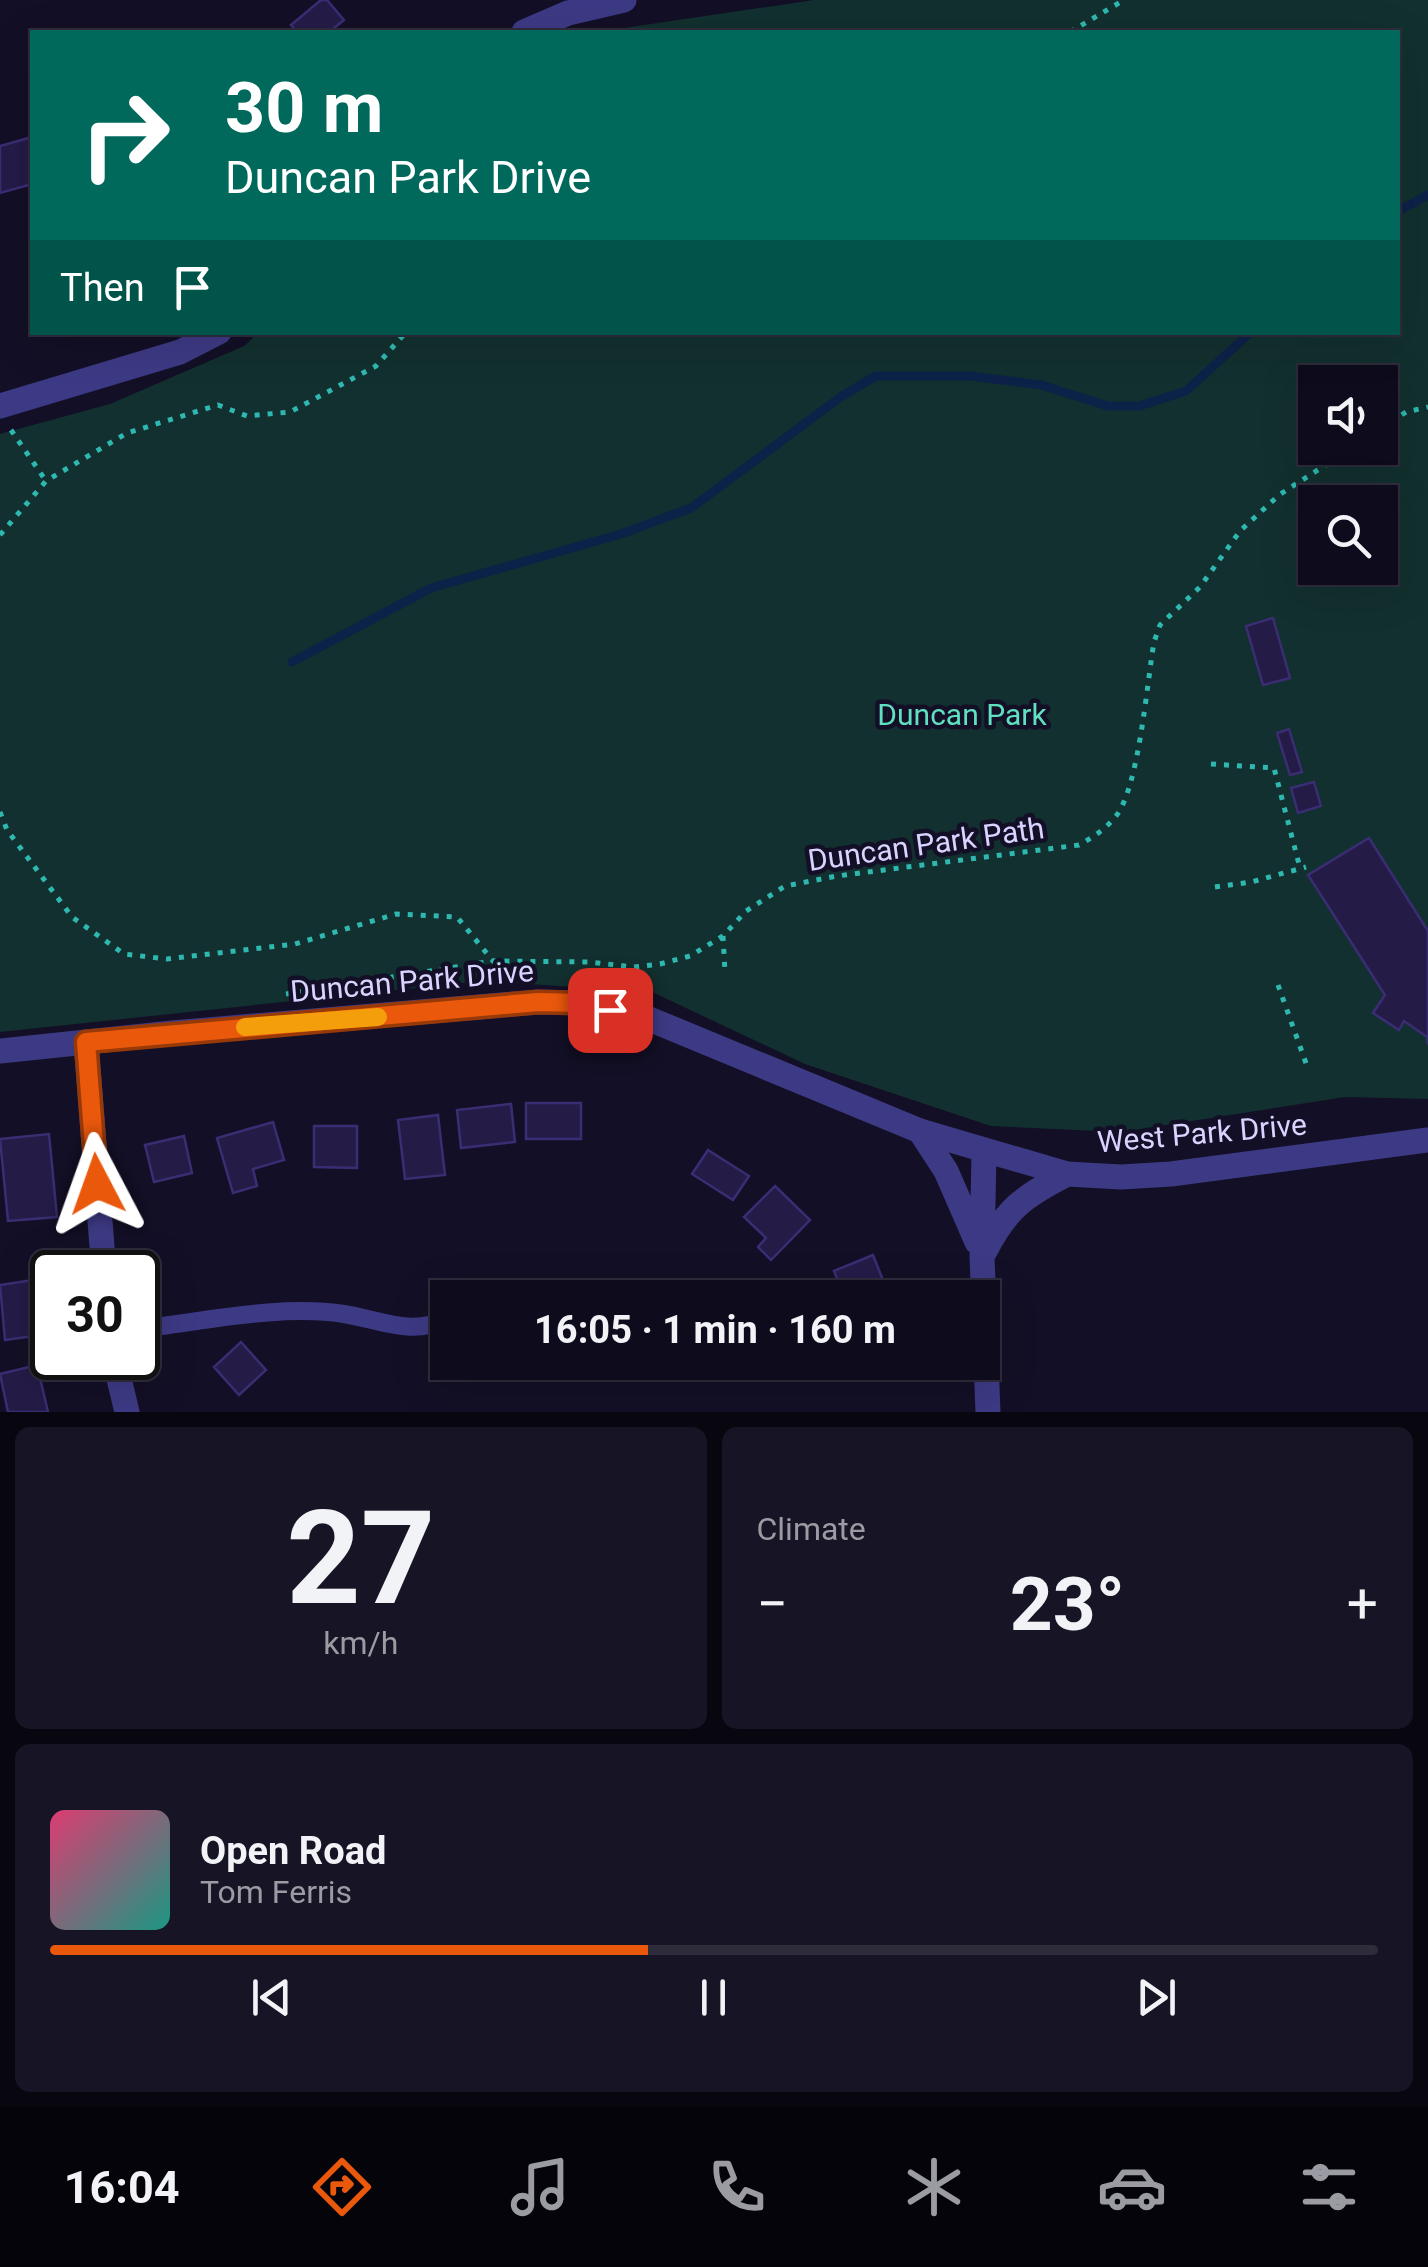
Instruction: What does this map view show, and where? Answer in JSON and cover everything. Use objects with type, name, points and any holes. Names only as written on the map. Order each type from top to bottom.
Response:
[{"type":"street","points":[[529,30],[568,13],[624,0]]},
{"type":"street","points":[[5,417],[180,352],[213,335]]},
{"type":"street","name":"Duncan Park Drive","points":[[0,1052],[538,1002],[578,1003],[642,1016],[920,1131],[984,1151]]},
{"type":"street","points":[[86,1042],[102,1250]]},
{"type":"street","points":[[920,1131],[946,1171],[982,1256]]},
{"type":"street","name":"West Park Drive","points":[[984,1151],[1066,1174],[1120,1177],[1172,1174],[1428,1140]]},
{"type":"street","points":[[984,1151],[982,1256],[988,1412]]},
{"type":"street","points":[[982,1256],[1006,1213],[1026,1195],[1066,1174]]},
{"type":"street","points":[[119,1380],[127,1412]]},
{"type":"lane","points":[[160,1327],[294,1312],[344,1314],[398,1328],[430,1328]]},
{"type":"path","points":[[1073,30],[1124,0]]},
{"type":"path","points":[[0,535],[46,481],[127,433],[218,405],[246,416],[290,412],[376,366],[403,335]]},
{"type":"path","points":[[1398,417],[1428,407]]},
{"type":"path","points":[[5,417],[46,481]]},
{"type":"path","name":"Duncan Park Path","points":[[274,996],[493,961],[589,962],[634,967],[690,956],[723,936],[746,911],[785,886],[1080,845],[1118,814],[1128,790],[1160,625],[1200,586],[1240,531],[1279,495],[1326,465]]},
{"type":"path","points":[[1211,764],[1274,768],[1303,867],[1251,882],[1215,887]]},
{"type":"path","points":[[0,812],[7,830],[72,918],[124,954],[168,959],[295,944],[396,914],[458,917],[493,961]]},
{"type":"path","points":[[723,936],[725,972]]},
{"type":"path","points":[[1278,984],[1307,1066]]},
{"type":"green space","name":"Duncan Park","points":[[814,0],[1428,0],[1428,1099],[1345,1097],[1121,1132],[991,1126],[805,1064],[652,992],[482,981],[0,1032],[0,434],[110,404],[244,346],[256,335],[1400,335],[1400,30],[611,30]]},
{"type":"building","points":[[321,0],[327,0],[344,20],[332,30],[295,30],[291,25]]},
{"type":"building","points":[[30,138],[30,185],[0,193],[0,146]]},
{"type":"building","points":[[1273,618],[1290,678],[1263,685],[1246,626]]},
{"type":"building","points":[[1289,729],[1302,772],[1290,775],[1277,733]]},
{"type":"building","points":[[1314,782],[1321,806],[1298,813],[1291,788]]},
{"type":"building","points":[[1369,838],[1428,931],[1428,1045],[1427,1037],[1404,1021],[1399,1030],[1373,1013],[1385,995],[1308,875]]},
{"type":"building","points":[[526,1103],[581,1103],[581,1139],[526,1139]]},
{"type":"building","points":[[511,1104],[515,1142],[461,1148],[457,1110]]},
{"type":"building","points":[[438,1115],[445,1175],[405,1179],[398,1120]]},
{"type":"building","points":[[273,1122],[284,1160],[253,1169],[257,1186],[233,1193],[217,1138]]},
{"type":"building","points":[[314,1126],[357,1126],[357,1168],[314,1167]]},
{"type":"building","points":[[49,1134],[57,1217],[8,1221],[0,1139]]},
{"type":"building","points":[[184,1136],[192,1173],[154,1182],[145,1145]]},
{"type":"building","points":[[708,1150],[749,1176],[733,1200],[692,1174]]},
{"type":"building","points":[[775,1186],[810,1220],[771,1260],[758,1247],[766,1238],[744,1217]]},
{"type":"building","points":[[873,1255],[883,1280],[838,1280],[834,1271]]},
{"type":"building","points":[[30,1280],[30,1337],[5,1340],[0,1285]]},
{"type":"building","points":[[241,1342],[266,1370],[239,1395],[214,1367]]},
{"type":"building","points":[[30,1367],[30,1380],[41,1380],[48,1412],[8,1412],[0,1374]]},
{"type":"waterway","points":[[1400,210],[1428,195]]},
{"type":"waterway","points":[[292,662],[431,588],[621,534],[691,508],[842,396],[876,376],[971,376],[1041,385],[1108,406],[1139,406],[1186,391],[1248,335]]},
{"type":"slow traffic","points":[[245,1027],[378,1017]]},
{"type":"route","points":[[97,1184],[86,1042],[538,1002],[578,1003],[610,1010]]}]
